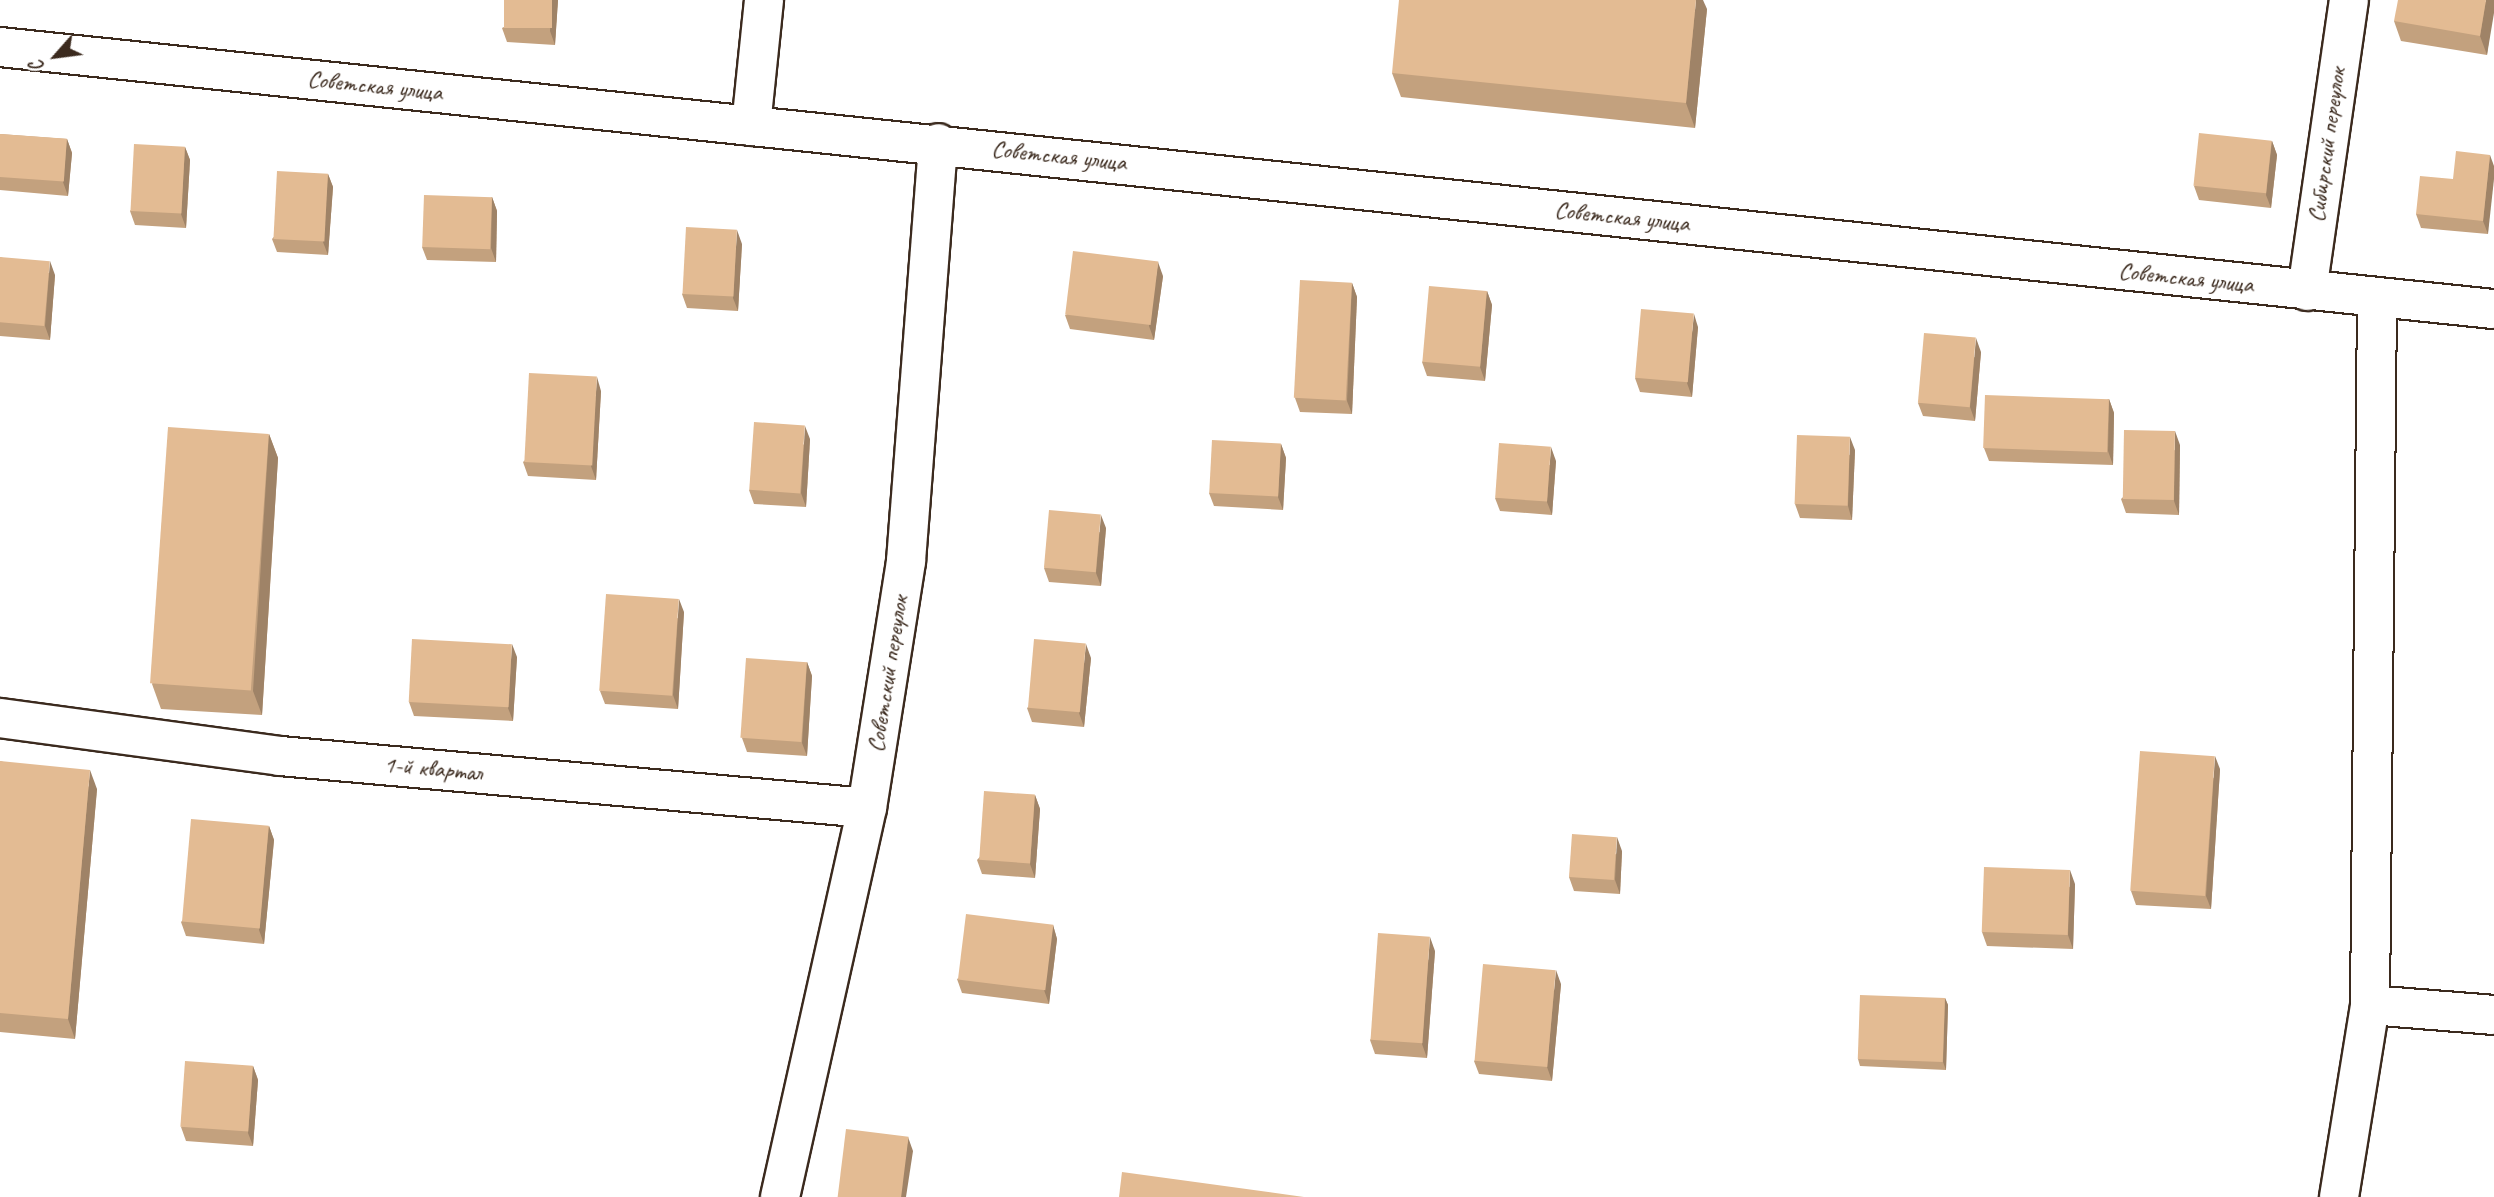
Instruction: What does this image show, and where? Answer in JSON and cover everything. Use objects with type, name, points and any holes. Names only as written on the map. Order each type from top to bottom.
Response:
[{"type":"street","points":[[751,126],[764,0]]},
{"type":"street","name":"Сибирский переулок","points":[[2307,291],[2348,0]]},
{"type":"street","name":"Советская улица","points":[[0,47],[751,126],[939,143],[2494,309]]},
{"type":"street","name":"Советский переулок","points":[[780,1197],[867,808],[906,562],[939,143]]},
{"type":"street","points":[[2339,1197],[2370,1005],[2377,298]]},
{"type":"street","name":"1-й квартал","points":[[0,718],[280,756],[867,808]]},
{"type":"street","points":[[2370,1005],[2494,1015]]},
{"type":"building","points":[[504,0],[552,0],[552,28],[504,28]]},
{"type":"building","points":[[1399,0],[1696,0],[1686,103],[1392,73]]},
{"type":"building","points":[[2398,0],[2486,0],[2480,36],[2394,21]]},
{"type":"building","points":[[2199,133],[2272,141],[2266,193],[2193,186]]},
{"type":"building","points":[[0,134],[67,139],[64,182],[0,177]]},
{"type":"building","points":[[134,144],[185,147],[181,214],[130,211]]},
{"type":"building","points":[[2456,151],[2490,155],[2483,221],[2416,214],[2420,176],[2453,179]]},
{"type":"building","points":[[277,171],[328,174],[324,242],[273,239]]},
{"type":"building","points":[[424,195],[492,197],[490,249],[422,247]]},
{"type":"building","points":[[686,227],[737,230],[733,297],[682,294]]},
{"type":"building","points":[[1073,251],[1158,261],[1151,325],[1065,315]]},
{"type":"building","points":[[0,257],[50,261],[44,326],[0,322]]},
{"type":"building","points":[[1300,280],[1352,283],[1346,401],[1294,398]]},
{"type":"building","points":[[1429,286],[1487,291],[1480,367],[1422,362]]},
{"type":"building","points":[[1641,309],[1694,314],[1688,382],[1635,378]]},
{"type":"building","points":[[1924,333],[1976,338],[1970,407],[1918,403]]},
{"type":"building","points":[[529,373],[597,377],[592,465],[524,462]]},
{"type":"building","points":[[1985,395],[2109,399],[2107,452],[1983,448]]},
{"type":"building","points":[[754,422],[805,426],[800,493],[749,490]]},
{"type":"building","points":[[168,427],[269,434],[251,690],[150,683]]},
{"type":"building","points":[[2124,430],[2175,431],[2174,500],[2123,499]]},
{"type":"building","points":[[1797,435],[1850,437],[1848,506],[1795,504]]},
{"type":"building","points":[[1212,440],[1281,444],[1278,497],[1209,493]]},
{"type":"building","points":[[1499,443],[1551,447],[1547,501],[1495,498]]},
{"type":"building","points":[[1049,510],[1101,515],[1096,572],[1044,568]]},
{"type":"building","points":[[606,594],[679,599],[672,696],[599,691]]},
{"type":"building","points":[[412,639],[512,644],[509,707],[409,702]]},
{"type":"building","points":[[1034,639],[1086,644],[1080,712],[1028,708]]},
{"type":"building","points":[[746,658],[807,662],[801,742],[740,738]]},
{"type":"building","points":[[2140,751],[2215,756],[2205,896],[2130,891]]},
{"type":"building","points":[[0,761],[90,770],[68,1019],[0,1013]]},
{"type":"building","points":[[984,791],[1035,795],[1030,863],[979,860]]},
{"type":"building","points":[[191,819],[269,826],[260,928],[182,922]]},
{"type":"building","points":[[1572,834],[1617,837],[1614,880],[1569,877]]},
{"type":"building","points":[[1984,867],[2070,870],[2068,935],[1982,932]]},
{"type":"building","points":[[966,914],[1053,925],[1045,990],[958,980]]},
{"type":"building","points":[[1378,933],[1430,937],[1422,1043],[1371,1040]]},
{"type":"building","points":[[1483,964],[1556,970],[1547,1067],[1475,1061]]},
{"type":"building","points":[[1860,995],[1945,998],[1943,1062],[1858,1059]]},
{"type":"building","points":[[185,1061],[253,1066],[248,1132],[180,1127]]},
{"type":"building","points":[[846,1129],[909,1137],[901,1197],[838,1197]]},
{"type":"building","points":[[1122,1172],[1304,1197],[1119,1197]]}]
